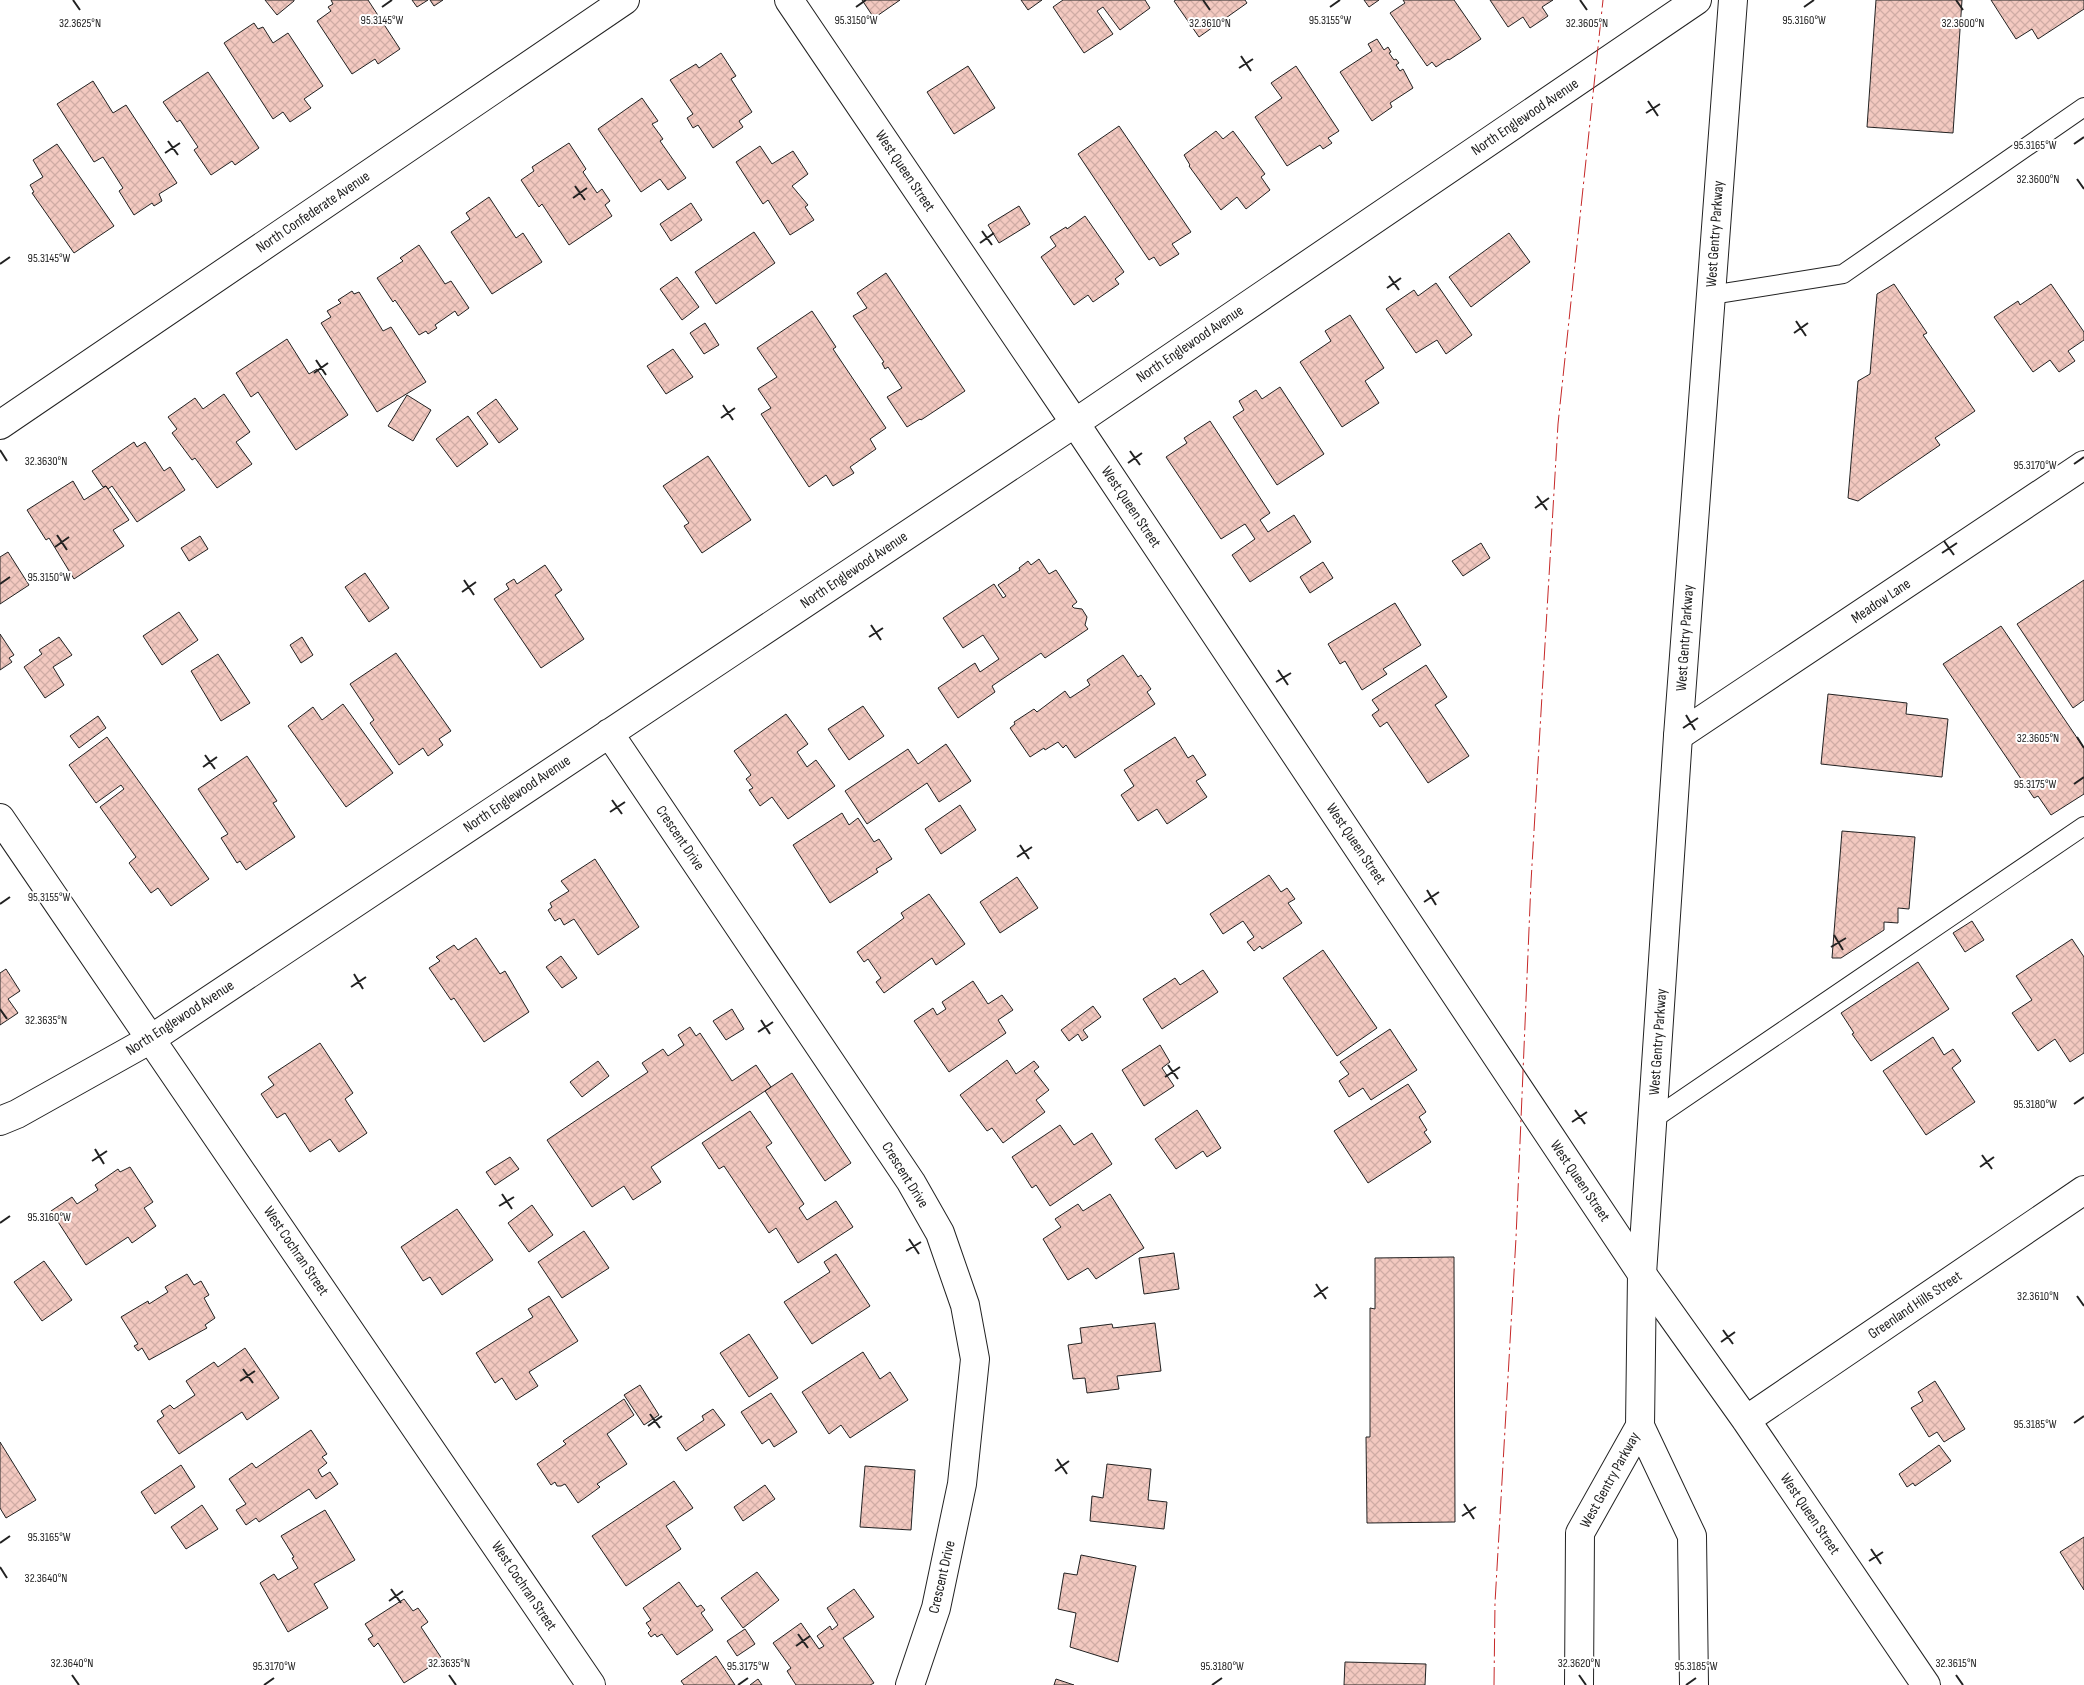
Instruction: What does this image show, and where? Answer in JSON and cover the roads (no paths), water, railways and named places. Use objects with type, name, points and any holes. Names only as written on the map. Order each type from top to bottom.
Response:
[{"type":"street","name":"North Confederate Avenue","points":[[0,425],[625,0]]},
{"type":"street","name":"West Queen Street","points":[[789,0],[1075,423],[1642,1274],[1746,1420],[1926,1685]]},
{"type":"street","name":"North Englewood Avenue","points":[[9,1118],[151,1039],[1075,423],[1697,0]]},
{"type":"street","name":"West Gentry Parkway","points":[[1694,1685],[1692,1536],[1640,1426],[1642,1274],[1678,736],[1733,0]]},
{"type":"street","name":"Meadow Lane","points":[[1678,736],[2084,465]]},
{"type":"street","name":"Crescent Drive","points":[[609,733],[911,1182],[940,1233],[965,1305],[975,1359],[962,1484],[936,1608],[910,1685]]},
{"type":"street","name":"West Cochran Street","points":[[0,818],[592,1685]]},
{"type":"street","points":[[0,1138],[9,1118]]},
{"type":"street","name":"Greenland Hills Street","points":[[1746,1420],[2084,1190]]},
{"type":"street","name":"West Gentry Parkway","points":[[1579,1685],[1580,1533],[1640,1426]]},
{"type":"lane","points":[[1711,295],[1843,274],[2084,108]]},
{"type":"lane","points":[[1652,1120],[2084,826]]}]
